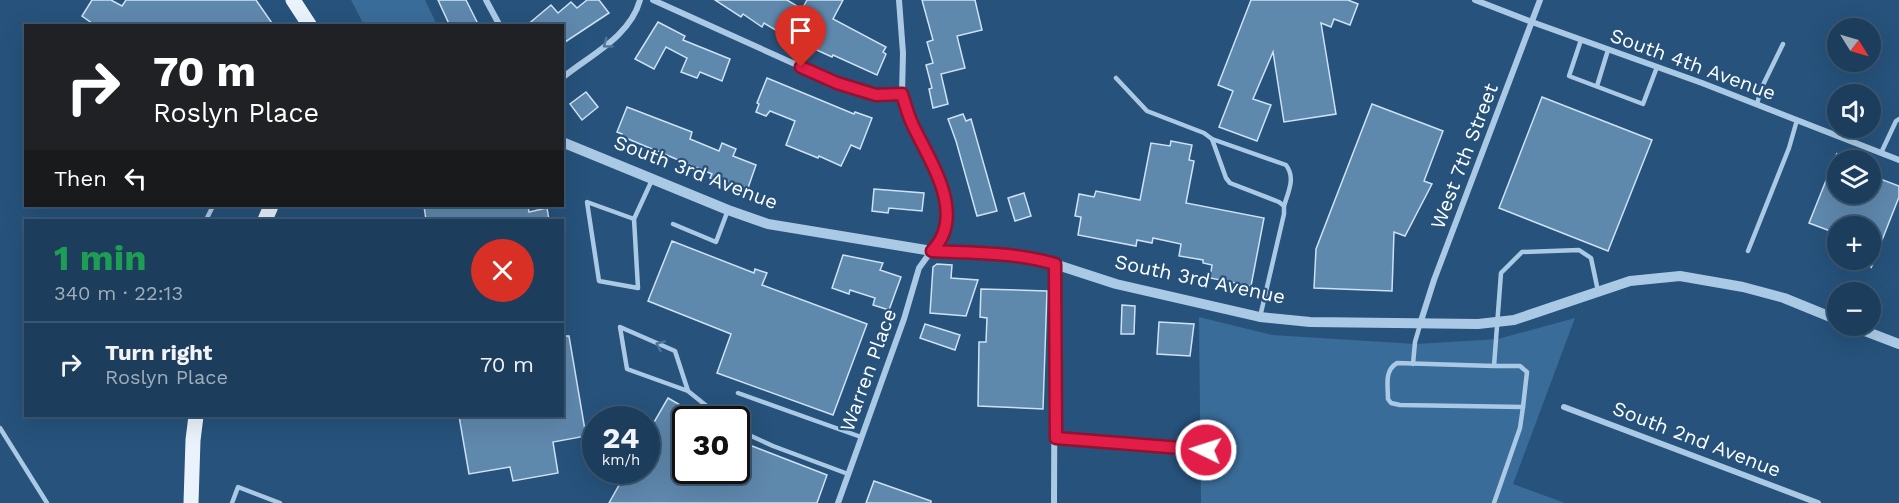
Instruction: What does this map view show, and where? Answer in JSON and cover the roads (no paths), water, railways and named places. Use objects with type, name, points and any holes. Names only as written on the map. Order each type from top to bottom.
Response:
[{"type":"main road","points":[[292,0],[309,24]]},
{"type":"main road","points":[[191,503],[196,417]]},
{"type":"street","points":[[486,0],[499,24]]},
{"type":"street","points":[[564,76],[626,29],[640,0]]},
{"type":"street","points":[[653,0],[837,83],[876,95],[902,94]]},
{"type":"street","name":"Warren Place","points":[[838,503],[904,319],[919,268],[945,232],[946,205],[940,182],[911,122],[902,94],[903,53],[899,0]]},
{"type":"street","name":"South 4th Avenue","points":[[1475,0],[1873,150]]},
{"type":"street","name":"West 7th Street","points":[[1420,325],[1434,280],[1540,0]]},
{"type":"street","name":"South 3rd Avenue","points":[[564,143],[768,224],[932,251],[997,252],[1036,258],[1116,284],[1260,317],[1310,322],[1478,324],[1514,320],[1630,281],[1680,276],[1743,287],[1784,298],[1827,316]]},
{"type":"street","name":"South 4th Avenue","points":[[1881,153],[1899,160]]},
{"type":"street","points":[[1054,503],[1055,264]]},
{"type":"street","points":[[1878,336],[1899,344]]},
{"type":"street","name":"South 2nd Avenue","points":[[1564,407],[1818,503]]},
{"type":"street","points":[[1056,438],[1206,450]]},
{"type":"lane","points":[[1581,40],[1569,76],[1643,104],[1657,67]]},
{"type":"lane","points":[[1757,105],[1761,89],[1782,44]]},
{"type":"lane","points":[[1597,87],[1608,50]]},
{"type":"lane","points":[[1116,78],[1147,111],[1204,133],[1212,139],[1286,165],[1291,172],[1292,180],[1284,206],[1260,317]]},
{"type":"lane","points":[[1881,153],[1899,119]]},
{"type":"lane","points":[[1748,251],[1789,148],[1797,120]]},
{"type":"lane","points":[[1212,139],[1226,178],[1230,183],[1284,206]]},
{"type":"lane","points":[[634,219],[587,202],[599,281],[638,288],[634,219],[652,179]]},
{"type":"lane","points":[[673,224],[716,242],[728,210]]},
{"type":"lane","points":[[1494,366],[1501,273],[1522,252],[1579,250],[1592,258],[1598,291]]},
{"type":"lane","points":[[1413,364],[1415,342],[1420,325]]},
{"type":"lane","points":[[688,391],[675,351],[620,327],[627,369],[688,391],[707,406]]},
{"type":"lane","points":[[1494,503],[1520,428],[1523,407],[1527,372],[1520,366],[1397,363],[1387,372],[1388,399],[1391,403],[1523,407]]},
{"type":"lane","points":[[738,393],[861,437]]},
{"type":"lane","points":[[0,428],[47,503]]},
{"type":"lane","points":[[750,435],[848,474]]},
{"type":"lane","points":[[232,503],[238,487],[280,503]]}]
